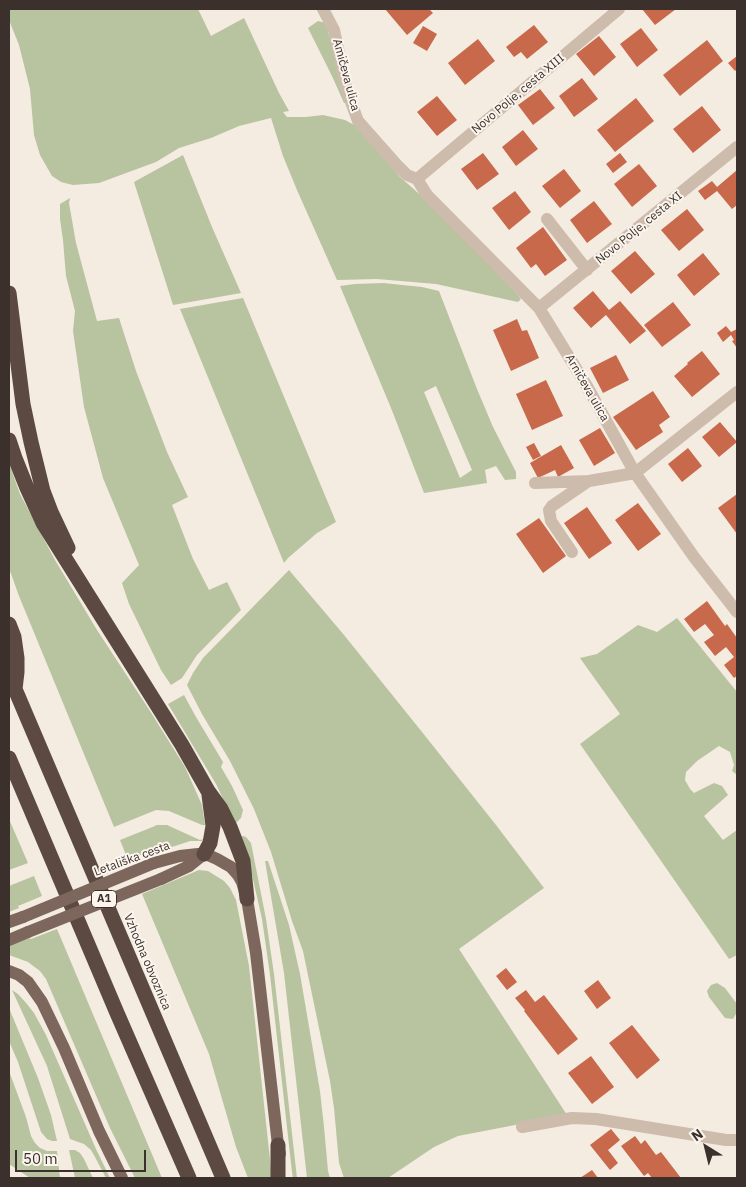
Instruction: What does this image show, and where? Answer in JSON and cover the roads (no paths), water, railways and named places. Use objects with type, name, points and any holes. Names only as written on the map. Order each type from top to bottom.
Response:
[{"type":"highway","points":[[9,293],[30,442],[43,491],[51,512],[99,612]]},
{"type":"highway","points":[[9,440],[18,466],[43,523],[182,745],[208,791],[221,809],[243,861],[247,899]]},
{"type":"highway","points":[[9,624],[14,637],[17,658],[15,690]]},
{"type":"highway","name":"Vzhodna obvoznica","points":[[9,675],[223,1178]]},
{"type":"highway","name":"A1","points":[[9,758],[189,1178]]},
{"type":"highway","points":[[204,854],[210,842],[213,826],[208,791]]},
{"type":"highway","points":[[278,1145],[278,1178]]},
{"type":"main road","name":"Letališka cesta","points":[[9,922],[154,863],[180,856],[204,854],[217,858],[231,867],[242,882],[247,899],[256,953],[278,1145],[285,1178]]},
{"type":"main road","points":[[9,940],[161,879],[189,866],[204,854]]},
{"type":"main road","points":[[9,971],[19,975],[28,982],[42,1002],[122,1178]]},
{"type":"street","name":"Amičeva ulica","points":[[323,9],[334,30],[347,91],[358,121],[397,166],[408,175],[417,179]]},
{"type":"street","name":"Novo Polje, cesta XIII","points":[[417,179],[620,9]]},
{"type":"street","name":"Novo Polje, cesta XI","points":[[539,308],[737,147]]},
{"type":"street","name":"Arničeva ulica","points":[[417,179],[427,195],[539,308],[588,388],[635,473],[694,557],[737,612]]},
{"type":"street","points":[[548,219],[587,270]]},
{"type":"street","points":[[535,483],[589,481],[635,473],[737,392]]},
{"type":"street","points":[[572,552],[551,521],[549,510],[568,494],[589,481]]},
{"type":"street","points":[[522,1127],[572,1118],[596,1119],[726,1140],[737,1140]]}]
